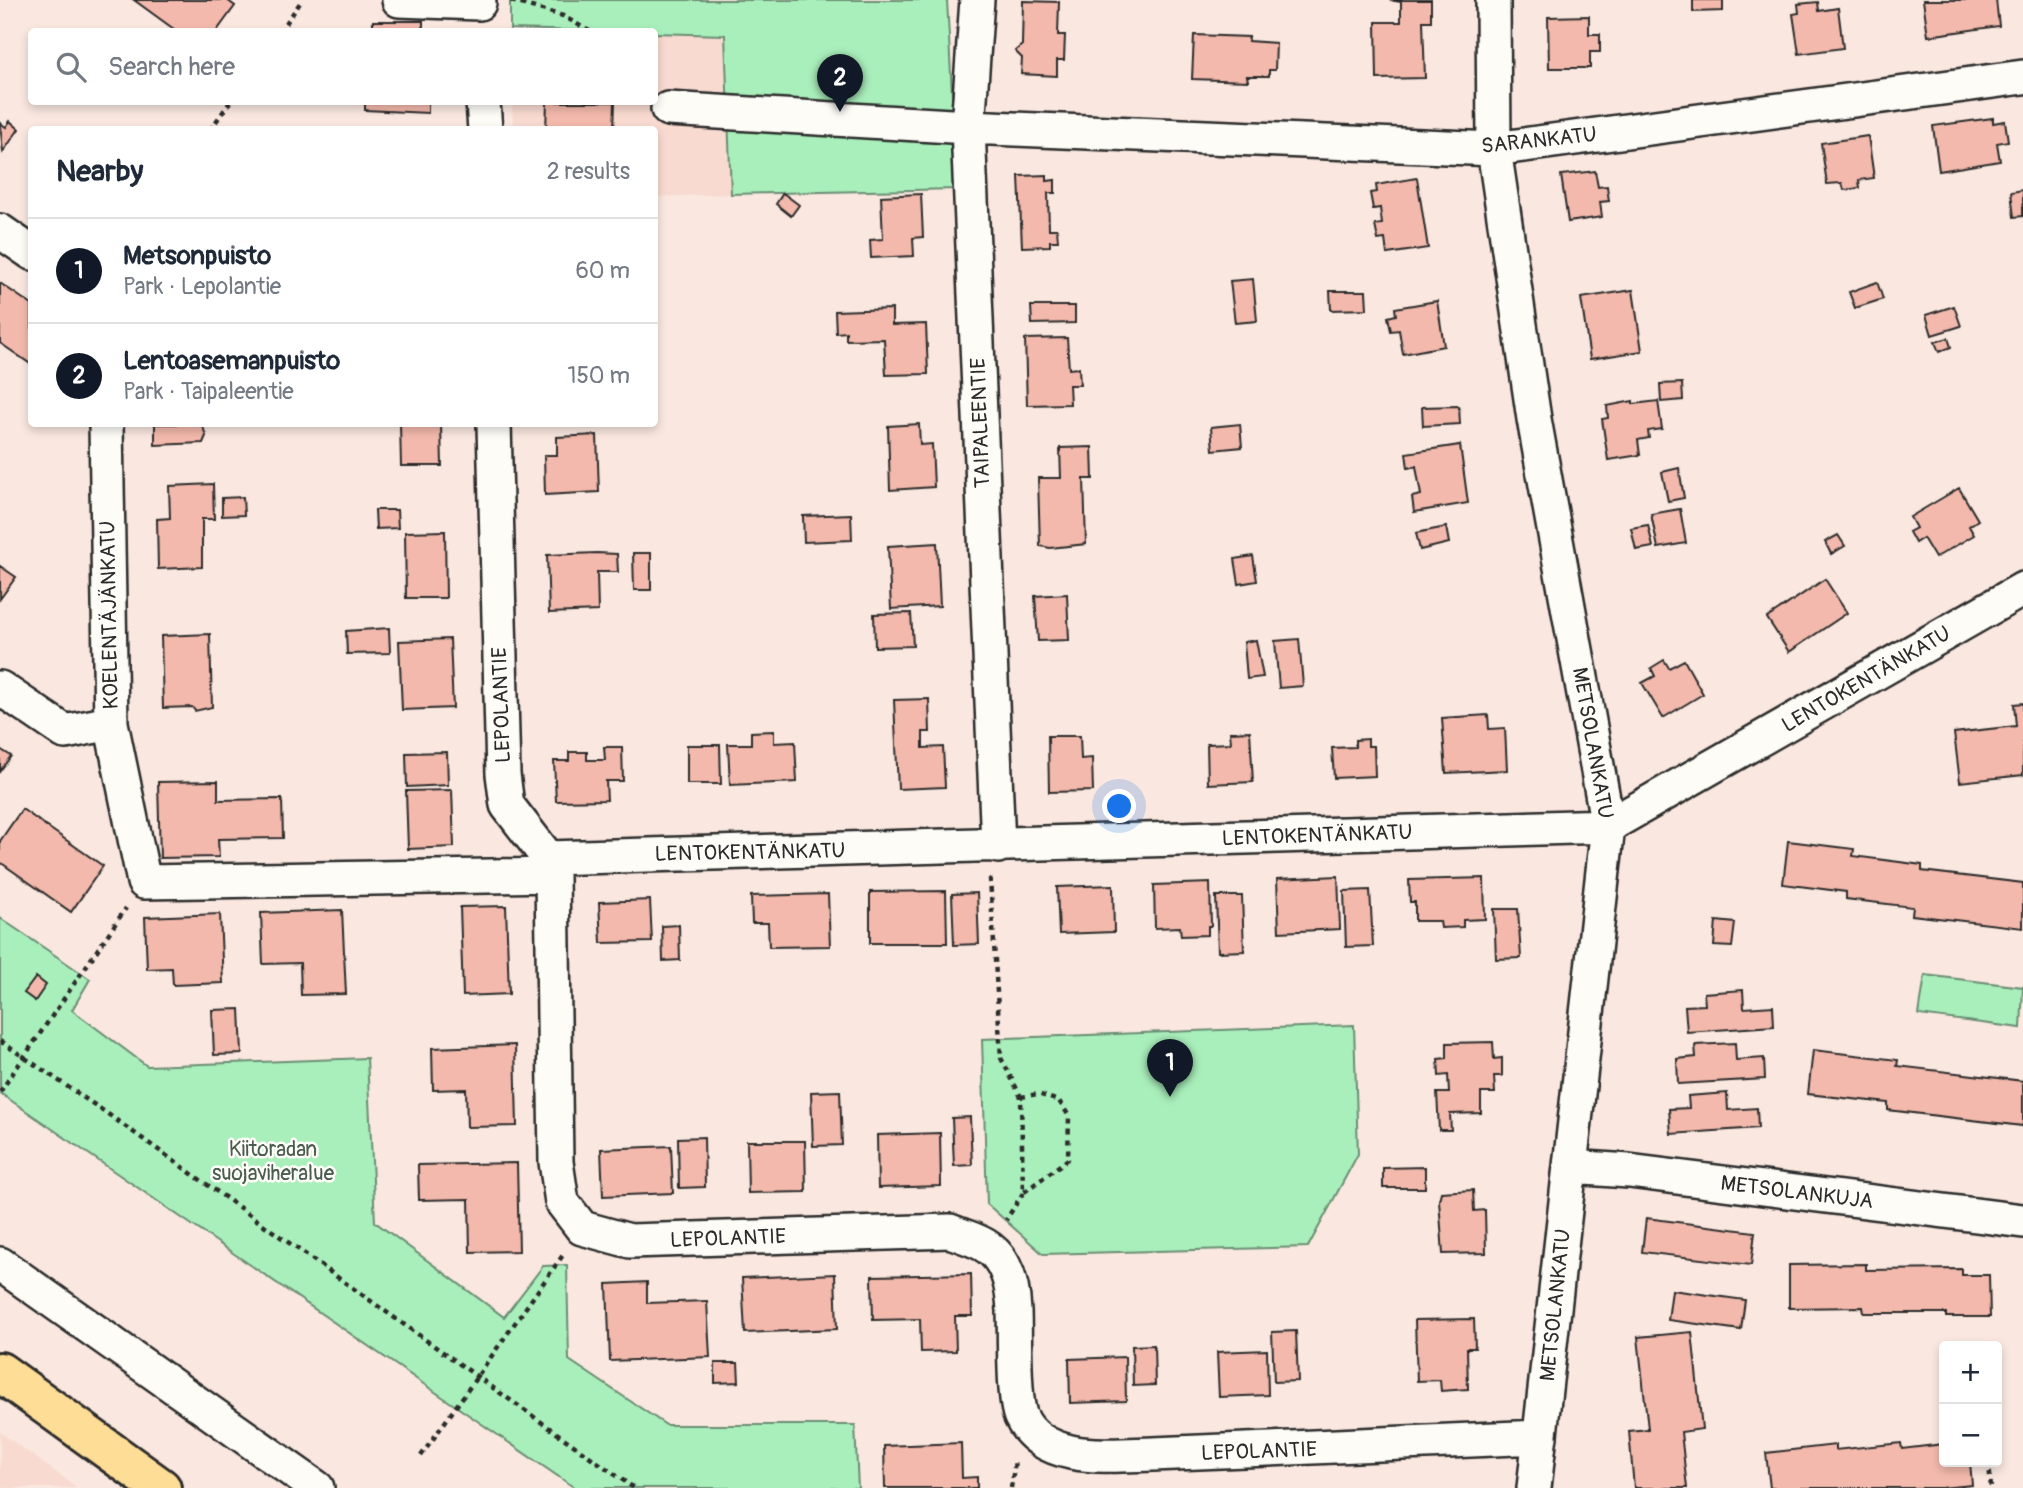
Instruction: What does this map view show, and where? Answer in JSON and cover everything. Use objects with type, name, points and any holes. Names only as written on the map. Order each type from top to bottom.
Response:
[{"type":"main road","points":[[0,1372],[161,1488]]},
{"type":"street","points":[[399,0],[485,9]]},
{"type":"street","name":"TAIPALEENTIE","points":[[977,0],[968,127],[998,846]]},
{"type":"street","name":"METSOLANKATU","points":[[1493,0],[1494,149],[1534,419],[1608,826],[1534,1488]]},
{"type":"street","name":"SARANKATU","points":[[668,109],[968,127],[1494,149],[2023,77]]},
{"type":"street","points":[[483,105],[485,126]]},
{"type":"street","points":[[0,231],[28,250]]},
{"type":"street","name":"KOELENTÄJÄNKATU","points":[[0,688],[65,732],[111,723],[106,427]]},
{"type":"street","name":"LEPOLANTIE","points":[[494,427],[503,775],[507,805],[550,866]]},
{"type":"street","name":"LENTOKENTÄNKATU","points":[[144,881],[998,846],[1608,826],[2023,589]]},
{"type":"street","points":[[111,723],[144,881]]},
{"type":"street","points":[[550,866],[556,1162],[562,1202],[582,1228]]},
{"type":"street","name":"METSOLANKUJA","points":[[1570,1167],[1629,1171],[2023,1221]]},
{"type":"street","name":"LEPOLANTIE","points":[[582,1228],[630,1241],[950,1231],[989,1247],[1003,1263],[1013,1294],[1020,1416],[1034,1434],[1064,1451],[1105,1455],[1321,1449],[1540,1437]]},
{"type":"street","points":[[0,1264],[317,1488]]},
{"type":"path","points":[[283,28],[302,0]]},
{"type":"path","points":[[485,9],[522,2],[563,16],[584,28]]},
{"type":"path","points":[[213,126],[228,105]]},
{"type":"path","points":[[998,846],[989,864],[1001,1058],[1021,1097],[1023,1193]]},
{"type":"path","points":[[0,1092],[144,881]]},
{"type":"path","points":[[0,1041],[634,1488]]},
{"type":"path","points":[[989,1247],[1023,1193],[1068,1159],[1069,1116],[1059,1101],[1038,1094],[1021,1097]]},
{"type":"path","points":[[421,1456],[582,1228]]},
{"type":"path","points":[[1989,1467],[1991,1488]]},
{"type":"shaded area","points":[[658,33],[725,35],[731,194],[658,197],[658,126],[513,126],[512,105],[658,105]]},
{"type":"shaded area","points":[[0,1432],[78,1488],[0,1488]]},
{"type":"green space","points":[[510,0],[947,0],[957,189],[731,194],[725,35],[658,33],[658,28],[510,28]]},
{"type":"green space","name":"Kiitoradan suojaviheralue","points":[[0,918],[90,979],[72,1010],[147,1066],[367,1058],[375,1222],[504,1317],[543,1266],[567,1265],[569,1360],[666,1425],[855,1425],[858,1488],[575,1488],[0,1093]]},
{"type":"green space","points":[[1925,975],[2023,987],[2021,1028],[1919,1015]]},
{"type":"green space","points":[[1354,1025],[1358,1154],[1308,1247],[1043,1254],[987,1204],[982,1039]]},
{"type":"building","points":[[134,0],[227,0],[235,6],[219,28],[172,28]]},
{"type":"building","points":[[1389,0],[1431,0],[1431,21],[1423,21],[1425,78],[1377,79],[1376,22],[1401,22],[1401,2]]},
{"type":"building","points":[[1693,0],[1723,0],[1723,11],[1693,12]]},
{"type":"building","points":[[1923,0],[1996,0],[1999,26],[1928,36]]},
{"type":"building","points":[[1023,1],[1059,2],[1058,35],[1065,35],[1064,60],[1057,60],[1057,76],[1021,74],[1022,58],[1015,51],[1022,45]]},
{"type":"building","points":[[1818,2],[1819,11],[1838,8],[1843,48],[1799,54],[1793,14],[1799,13],[1798,4]]},
{"type":"building","points":[[1589,16],[1589,34],[1600,34],[1600,52],[1590,52],[1590,68],[1549,68],[1548,17]]},
{"type":"building","points":[[373,21],[423,21],[423,28],[373,28]]},
{"type":"building","points":[[1194,35],[1249,37],[1248,41],[1276,43],[1275,70],[1269,70],[1269,76],[1247,76],[1248,81],[1192,79]]},
{"type":"building","points":[[365,105],[428,105],[428,113],[365,110]]},
{"type":"building","points":[[547,105],[615,105],[614,126],[546,126]]},
{"type":"building","points":[[1993,118],[1993,123],[2005,121],[2008,141],[1997,143],[2000,161],[1939,171],[1933,126]]},
{"type":"building","points":[[10,121],[19,129],[3,152],[0,123],[6,127]]},
{"type":"building","points":[[1868,136],[1874,178],[1859,180],[1860,188],[1844,190],[1842,183],[1827,184],[1821,143]]},
{"type":"building","points":[[1595,171],[1598,187],[1607,186],[1609,201],[1600,202],[1602,217],[1568,222],[1561,175]]},
{"type":"building","points":[[1047,175],[1047,181],[1055,180],[1055,193],[1048,193],[1049,229],[1057,229],[1058,241],[1050,241],[1050,246],[1022,247],[1019,176]]},
{"type":"building","points":[[1417,178],[1428,248],[1387,254],[1385,239],[1378,240],[1375,225],[1382,224],[1380,208],[1373,209],[1370,193],[1377,192],[1376,185]]},
{"type":"building","points":[[2023,190],[2023,216],[2014,217],[2011,192]]},
{"type":"building","points":[[783,193],[799,205],[791,216],[776,204]]},
{"type":"building","points":[[921,194],[923,237],[913,238],[914,256],[871,258],[870,240],[883,239],[881,196]]},
{"type":"building","points":[[1253,279],[1257,321],[1235,323],[1230,281]]},
{"type":"building","points":[[1877,282],[1883,299],[1855,308],[1849,292]]},
{"type":"building","points":[[0,283],[28,302],[28,362],[0,343]]},
{"type":"building","points":[[1633,290],[1642,351],[1590,359],[1581,298]]},
{"type":"building","points":[[1330,291],[1366,291],[1367,309],[1331,310]]},
{"type":"building","points":[[1437,301],[1444,346],[1403,354],[1399,330],[1391,331],[1388,317],[1396,315],[1395,308]]},
{"type":"building","points":[[1031,306],[1075,306],[1075,323],[1032,324]]},
{"type":"building","points":[[1954,306],[1961,326],[1932,335],[1926,315]]},
{"type":"building","points":[[892,309],[892,325],[926,324],[928,374],[886,375],[884,339],[846,340],[846,332],[836,333],[835,311]]},
{"type":"building","points":[[1067,338],[1069,369],[1079,368],[1080,385],[1069,385],[1070,404],[1027,405],[1025,339]]},
{"type":"building","points":[[1948,338],[1951,347],[1939,352],[1935,342]]},
{"type":"building","points":[[1682,383],[1683,400],[1661,402],[1660,384]]},
{"type":"building","points":[[1633,401],[1633,404],[1658,401],[1662,429],[1648,431],[1649,438],[1638,440],[1640,455],[1608,460],[1602,419],[1608,418],[1607,406]]},
{"type":"building","points":[[1459,406],[1460,424],[1423,426],[1422,407]]},
{"type":"building","points":[[919,424],[920,445],[932,444],[934,487],[890,490],[888,426]]},
{"type":"building","points":[[1240,424],[1242,447],[1213,450],[1211,427]]},
{"type":"building","points":[[155,427],[203,427],[206,436],[203,443],[155,445]]},
{"type":"building","points":[[400,427],[441,427],[442,466],[401,466]]},
{"type":"building","points":[[597,435],[599,492],[545,495],[544,455],[557,455],[557,437]]},
{"type":"building","points":[[1460,445],[1468,503],[1414,512],[1412,497],[1421,495],[1416,466],[1408,468],[1406,453]]},
{"type":"building","points":[[1092,447],[1093,479],[1084,479],[1086,544],[1050,548],[1040,546],[1038,478],[1061,478],[1060,448]]},
{"type":"building","points":[[1679,468],[1684,498],[1668,501],[1662,472]]},
{"type":"building","points":[[213,484],[214,519],[202,519],[202,567],[158,569],[157,519],[170,518],[169,486]]},
{"type":"building","points":[[1959,488],[1978,520],[1969,526],[1974,535],[1935,558],[1923,538],[1915,543],[1909,532],[1916,528],[1910,517]]},
{"type":"building","points":[[243,497],[244,515],[222,516],[222,498]]},
{"type":"building","points":[[1680,509],[1686,543],[1658,548],[1651,514]]},
{"type":"building","points":[[375,510],[397,510],[398,528],[376,529]]},
{"type":"building","points":[[851,514],[852,540],[804,542],[803,516]]},
{"type":"building","points":[[1648,525],[1653,547],[1636,550],[1631,528]]},
{"type":"building","points":[[1446,527],[1449,543],[1420,550],[1416,533]]},
{"type":"building","points":[[445,531],[446,598],[406,598],[405,532]]},
{"type":"building","points":[[1838,535],[1845,546],[1831,554],[1825,542]]},
{"type":"building","points":[[937,543],[940,606],[891,609],[888,546]]},
{"type":"building","points":[[633,553],[651,553],[651,590],[634,590]]},
{"type":"building","points":[[617,554],[618,572],[597,572],[598,611],[549,613],[547,555]]},
{"type":"building","points":[[1253,556],[1257,581],[1239,584],[1235,559]]},
{"type":"building","points":[[0,566],[16,577],[0,599]]},
{"type":"building","points":[[1825,579],[1847,613],[1789,652],[1767,618]]},
{"type":"building","points":[[1067,594],[1069,640],[1038,641],[1035,596]]},
{"type":"building","points":[[911,613],[913,646],[875,647],[874,614]]},
{"type":"building","points":[[389,628],[390,653],[347,654],[346,631]]},
{"type":"building","points":[[210,634],[212,707],[195,711],[192,707],[163,708],[161,636]]},
{"type":"building","points":[[450,639],[453,708],[402,710],[399,641]]},
{"type":"building","points":[[1299,639],[1303,686],[1279,688],[1275,641]]},
{"type":"building","points":[[1256,640],[1263,677],[1247,679],[1244,642]]},
{"type":"building","points":[[1664,660],[1669,668],[1684,660],[1703,694],[1663,718],[1642,683],[1655,676],[1651,668]]},
{"type":"building","points":[[929,699],[930,732],[923,732],[923,748],[943,747],[945,787],[898,789],[894,700]]},
{"type":"building","points":[[2023,703],[2023,775],[1960,782],[1954,733],[2016,726],[2014,704]]},
{"type":"building","points":[[1488,715],[1489,729],[1505,728],[1507,770],[1446,773],[1442,718]]},
{"type":"building","points":[[774,731],[774,743],[795,742],[797,782],[730,785],[728,744],[751,744],[751,732]]},
{"type":"building","points":[[1250,731],[1253,782],[1208,784],[1207,744],[1231,743],[1230,732]]},
{"type":"building","points":[[1048,736],[1080,736],[1081,759],[1092,758],[1093,791],[1049,792]]},
{"type":"building","points":[[1368,739],[1368,746],[1374,746],[1375,776],[1334,778],[1332,748],[1355,747],[1355,740]]},
{"type":"building","points":[[687,745],[720,745],[721,784],[687,784]]},
{"type":"building","points":[[604,747],[622,747],[623,781],[606,781],[607,800],[556,801],[554,761],[569,761],[569,752],[587,752],[587,760],[605,760]]},
{"type":"building","points":[[0,749],[11,756],[0,771]]},
{"type":"building","points":[[447,752],[448,785],[407,787],[406,753]]},
{"type":"building","points":[[218,781],[218,800],[282,799],[283,838],[218,839],[219,857],[160,858],[158,782]]},
{"type":"building","points":[[452,790],[454,847],[408,849],[406,791]]},
{"type":"building","points":[[22,809],[103,866],[71,912],[0,862],[0,841]]},
{"type":"building","points":[[1788,841],[1854,849],[1853,856],[1922,865],[1922,871],[2023,883],[2023,928],[1912,915],[1913,907],[1846,899],[1846,892],[1783,884]]},
{"type":"building","points":[[1338,876],[1340,929],[1279,932],[1277,879]]},
{"type":"building","points":[[1484,878],[1485,919],[1463,920],[1463,927],[1441,928],[1440,921],[1415,921],[1415,902],[1410,902],[1409,880]]},
{"type":"building","points":[[1210,883],[1211,926],[1208,926],[1208,935],[1181,936],[1180,927],[1155,928],[1154,885]]},
{"type":"building","points":[[1113,885],[1114,932],[1059,934],[1057,887]]},
{"type":"building","points":[[1370,890],[1373,946],[1346,947],[1344,891]]},
{"type":"building","points":[[946,891],[947,943],[870,943],[870,892]]},
{"type":"building","points":[[977,893],[979,944],[954,945],[952,894]]},
{"type":"building","points":[[828,894],[830,946],[769,947],[768,923],[752,923],[751,896]]},
{"type":"building","points":[[1216,896],[1242,896],[1244,951],[1218,952]]},
{"type":"building","points":[[650,900],[652,942],[601,943],[599,902]]},
{"type":"building","points":[[506,906],[509,994],[463,996],[460,907]]},
{"type":"building","points":[[1494,909],[1518,909],[1521,958],[1496,959]]},
{"type":"building","points":[[342,910],[346,994],[301,995],[300,963],[263,964],[261,913]]},
{"type":"building","points":[[220,914],[223,983],[173,985],[172,968],[147,969],[145,917]]},
{"type":"building","points":[[1716,921],[1735,923],[1732,947],[1714,946]]},
{"type":"building","points":[[679,925],[680,960],[663,961],[662,926]]},
{"type":"building","points":[[36,977],[46,985],[35,1001],[24,993]]},
{"type":"building","points":[[1743,990],[1744,1008],[1773,1006],[1774,1026],[1687,1032],[1685,1006],[1705,1005],[1704,993]]},
{"type":"building","points":[[240,1009],[242,1054],[214,1055],[212,1010]]},
{"type":"building","points":[[1493,1042],[1494,1059],[1502,1058],[1502,1076],[1494,1076],[1495,1093],[1481,1093],[1481,1113],[1450,1114],[1451,1130],[1439,1130],[1437,1093],[1449,1093],[1448,1075],[1439,1076],[1438,1059],[1447,1058],[1447,1043]]},
{"type":"building","points":[[1735,1043],[1736,1060],[1764,1058],[1765,1079],[1678,1084],[1677,1059],[1696,1057],[1695,1045]]},
{"type":"building","points":[[515,1045],[517,1126],[467,1127],[466,1089],[433,1090],[432,1048]]},
{"type":"building","points":[[1813,1050],[1898,1060],[1897,1066],[2023,1081],[2023,1126],[1888,1110],[1888,1103],[1808,1094]]},
{"type":"building","points":[[840,1091],[842,1145],[813,1146],[811,1092]]},
{"type":"building","points":[[1727,1093],[1728,1110],[1757,1108],[1758,1128],[1671,1134],[1669,1109],[1689,1108],[1688,1096]]},
{"type":"building","points":[[970,1117],[972,1165],[954,1166],[952,1118]]},
{"type":"building","points":[[940,1133],[941,1186],[878,1188],[877,1135]]},
{"type":"building","points":[[704,1137],[705,1187],[679,1188],[678,1138]]},
{"type":"building","points":[[747,1141],[805,1141],[806,1192],[748,1193]]},
{"type":"building","points":[[671,1146],[673,1193],[603,1196],[601,1149]]},
{"type":"building","points":[[517,1163],[519,1251],[470,1252],[469,1199],[419,1200],[418,1165]]},
{"type":"building","points":[[1425,1167],[1425,1188],[1383,1188],[1383,1168]]},
{"type":"building","points":[[1473,1190],[1474,1211],[1485,1210],[1486,1253],[1443,1254],[1439,1200],[1441,1192]]},
{"type":"building","points":[[1646,1218],[1755,1232],[1751,1265],[1642,1252]]},
{"type":"building","points":[[1866,1264],[1866,1270],[1962,1269],[1962,1275],[1989,1275],[1990,1317],[1946,1317],[1946,1313],[1864,1313],[1863,1307],[1789,1308],[1789,1265]]},
{"type":"building","points":[[835,1274],[837,1329],[745,1333],[742,1278]]},
{"type":"building","points":[[971,1274],[972,1316],[955,1316],[956,1351],[921,1352],[920,1319],[873,1320],[872,1276]]},
{"type":"building","points":[[647,1282],[647,1303],[707,1301],[710,1357],[610,1361],[607,1284]]},
{"type":"building","points":[[1672,1290],[1745,1300],[1741,1330],[1668,1320]]},
{"type":"building","points":[[1474,1319],[1475,1348],[1467,1348],[1468,1389],[1441,1391],[1440,1380],[1417,1381],[1415,1320]]},
{"type":"building","points":[[1296,1331],[1298,1381],[1274,1382],[1272,1332]]},
{"type":"building","points":[[1692,1332],[1702,1429],[1681,1432],[1687,1488],[1634,1488],[1629,1431],[1648,1429],[1638,1337]]},
{"type":"building","points":[[1154,1345],[1155,1385],[1133,1386],[1132,1346]]},
{"type":"building","points":[[1267,1350],[1268,1395],[1219,1397],[1217,1352]]},
{"type":"building","points":[[1125,1357],[1126,1401],[1070,1403],[1069,1359]]},
{"type":"building","points":[[715,1363],[738,1363],[739,1382],[715,1383]]},
{"type":"building","points":[[961,1443],[962,1478],[977,1477],[977,1488],[885,1488],[884,1446]]},
{"type":"building","points":[[1901,1443],[1902,1449],[1939,1445],[1939,1467],[1970,1467],[1972,1485],[1941,1488],[1770,1488],[1766,1453],[1835,1445],[1835,1450]]},
{"type":"place","name":"Lentoasemanpuisto","points":[[840,112]]},
{"type":"place","name":"Metsonpuisto","points":[[1170,1097]]}]
